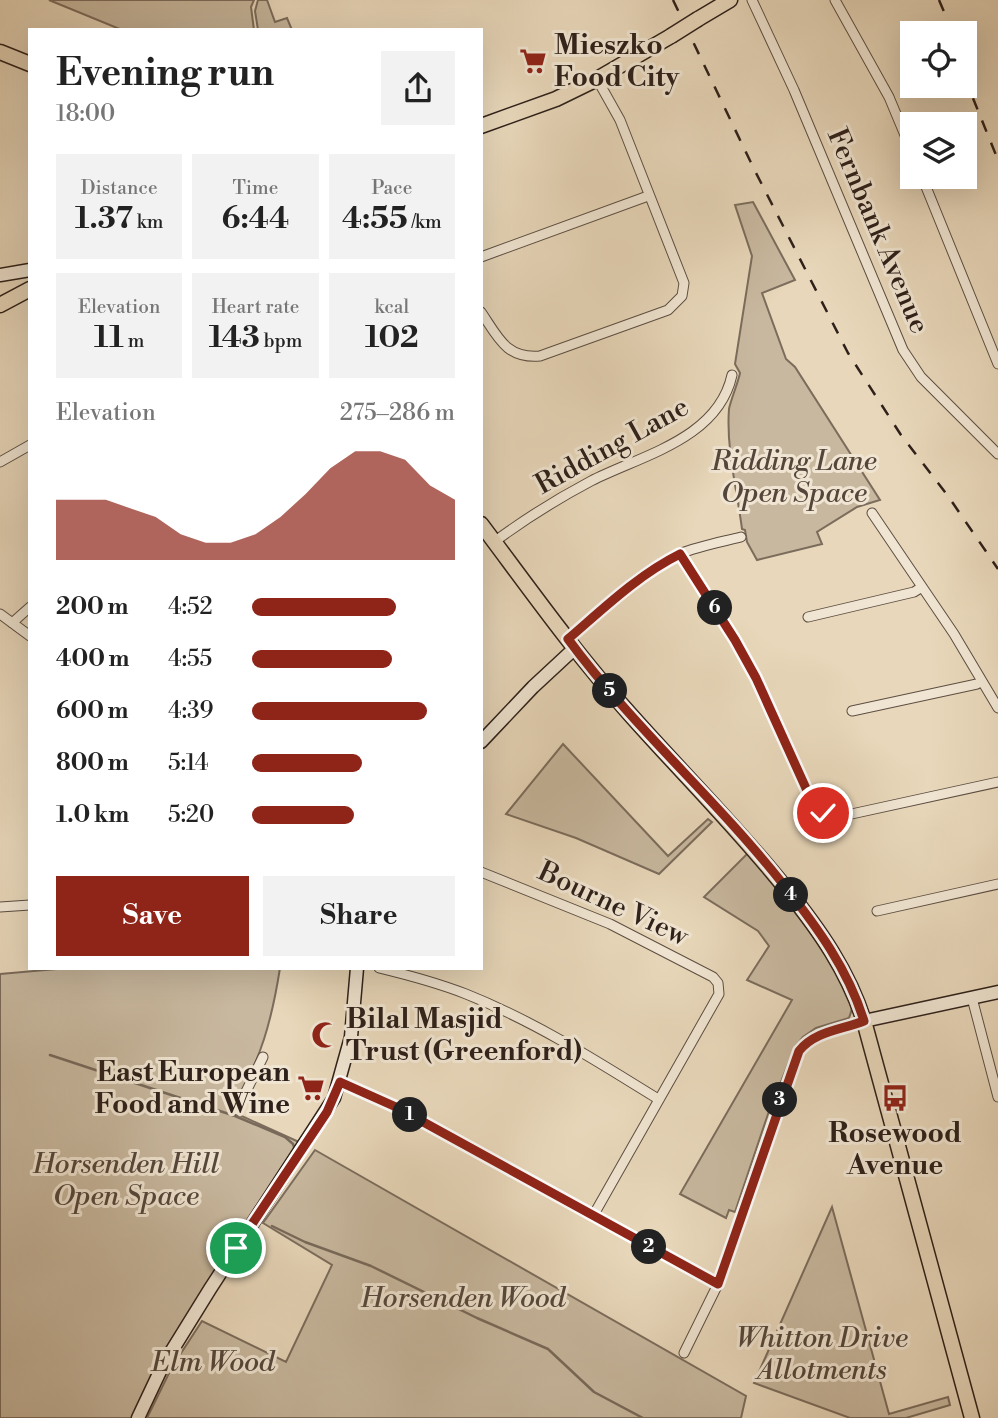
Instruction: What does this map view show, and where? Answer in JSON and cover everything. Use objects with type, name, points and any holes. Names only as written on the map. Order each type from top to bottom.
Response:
[{"type":"main road","points":[[483,125],[556,99],[597,79],[730,0]]},
{"type":"main road","points":[[0,52],[28,63]]},
{"type":"main road","points":[[0,304],[28,290]]},
{"type":"main road","points":[[483,527],[571,644],[628,712],[750,843],[832,949],[845,971],[864,1021],[972,1418]]},
{"type":"street","name":"Fernbank Avenue","points":[[752,0],[794,90],[903,350],[921,377],[998,454]]},
{"type":"street","points":[[835,0],[889,97],[900,123]]},
{"type":"street","points":[[483,315],[510,351],[518,355],[540,356],[668,310],[682,296],[684,283],[620,120],[597,79]]},
{"type":"street","points":[[927,189],[998,364]]},
{"type":"street","points":[[483,256],[648,196]]},
{"type":"street","points":[[0,275],[28,270]]},
{"type":"street","name":"Ridding Lane","points":[[494,542],[569,493],[666,447],[705,423],[723,400],[732,375]]},
{"type":"street","points":[[0,462],[28,446]]},
{"type":"street","points":[[872,513],[998,708]]},
{"type":"street","points":[[483,739],[631,584],[656,566],[680,554],[741,537]]},
{"type":"street","points":[[680,554],[746,659],[814,806],[823,813],[833,816],[847,815],[998,782]]},
{"type":"street","points":[[808,617],[914,592],[922,587]]},
{"type":"street","points":[[12,623],[28,609]]},
{"type":"street","points":[[0,614],[28,635]]},
{"type":"street","points":[[852,711],[982,681]]},
{"type":"street","name":"Bourne View","points":[[483,873],[610,923],[713,977],[719,986],[719,994],[658,1100]]},
{"type":"street","points":[[877,911],[998,884]]},
{"type":"street","points":[[0,907],[28,905]]},
{"type":"street","points":[[138,1418],[163,1365],[244,1236],[327,1112],[340,1082],[351,1037],[357,970]]},
{"type":"street","points":[[386,970],[442,985],[509,1013],[658,1100],[593,1216]]},
{"type":"street","points":[[684,1353],[718,1284],[799,1051],[819,1035],[864,1021],[998,992]]},
{"type":"street","points":[[972,998],[998,1097]]},
{"type":"street","points":[[237,1110],[262,1057]]},
{"type":"street","points":[[340,1082],[396,1107],[718,1284]]},
{"type":"green space","points":[[49,0],[254,0],[251,7],[254,28],[117,28]]},
{"type":"green space","points":[[258,0],[267,0],[275,22],[287,18],[291,28],[258,28],[255,11]]},
{"type":"green space","name":"Ridding Lane Open Space","points":[[753,202],[795,280],[762,293],[786,359],[795,367],[880,500],[857,507],[817,532],[822,544],[757,560],[747,542],[745,530],[742,529],[728,424],[730,406],[740,373],[735,364],[752,256],[735,205]]},
{"type":"green space","points":[[563,744],[668,856],[708,819],[712,822],[659,874],[576,838],[506,814]]},
{"type":"green space","points":[[748,853],[825,952],[839,974],[852,1007],[849,1018],[816,1028],[795,1047],[768,1114],[735,1212],[729,1210],[726,1218],[680,1194],[792,1000],[747,980],[769,946],[758,931],[704,897]]},
{"type":"green space","name":"Horsenden Hill Open Space","points":[[45,970],[280,970],[264,1039],[234,1105],[237,1106],[235,1113],[299,1142],[132,1418],[0,1418],[0,974]]},
{"type":"green space","name":"Horsenden Wood","points":[[315,1150],[746,1396],[741,1418],[147,1418],[172,1367],[202,1321],[286,1362],[332,1265],[263,1223]]},
{"type":"green space","name":"Whitton Drive Allotments","points":[[832,1207],[889,1414],[948,1397],[950,1405],[906,1418],[850,1418],[754,1383]]},
{"type":"waterway","points":[[50,1055],[235,1116],[285,1137],[295,1150]]},
{"type":"waterway","points":[[272,1226],[305,1242],[371,1266],[548,1349],[594,1392],[643,1418]]},
{"type":"railway","points":[[673,0],[754,169],[848,353],[901,435],[948,496],[998,569]]},
{"type":"railway","points":[[939,0],[948,21]]},
{"type":"railway","points":[[973,98],[998,160]]},
{"type":"place","name":"Mieszko Food City","points":[[533,61]]},
{"type":"place","name":"Bilal Masjid Trust (Greenford)","points":[[325,1035]]},
{"type":"place","name":"East European Food and Wine","points":[[311,1088]]},
{"type":"place","name":"Rosewood Avenue","points":[[895,1098]]},
{"type":"route","points":[[236,1248],[327,1112],[340,1082],[396,1107],[718,1284],[799,1051],[819,1035],[864,1021],[845,971],[794,898],[750,843],[628,712],[568,639],[631,584],[656,566],[680,554],[756,678],[814,806],[823,813]]},
{"type":"park label","name":"Elm Wood","points":[[213,1362]]}]
